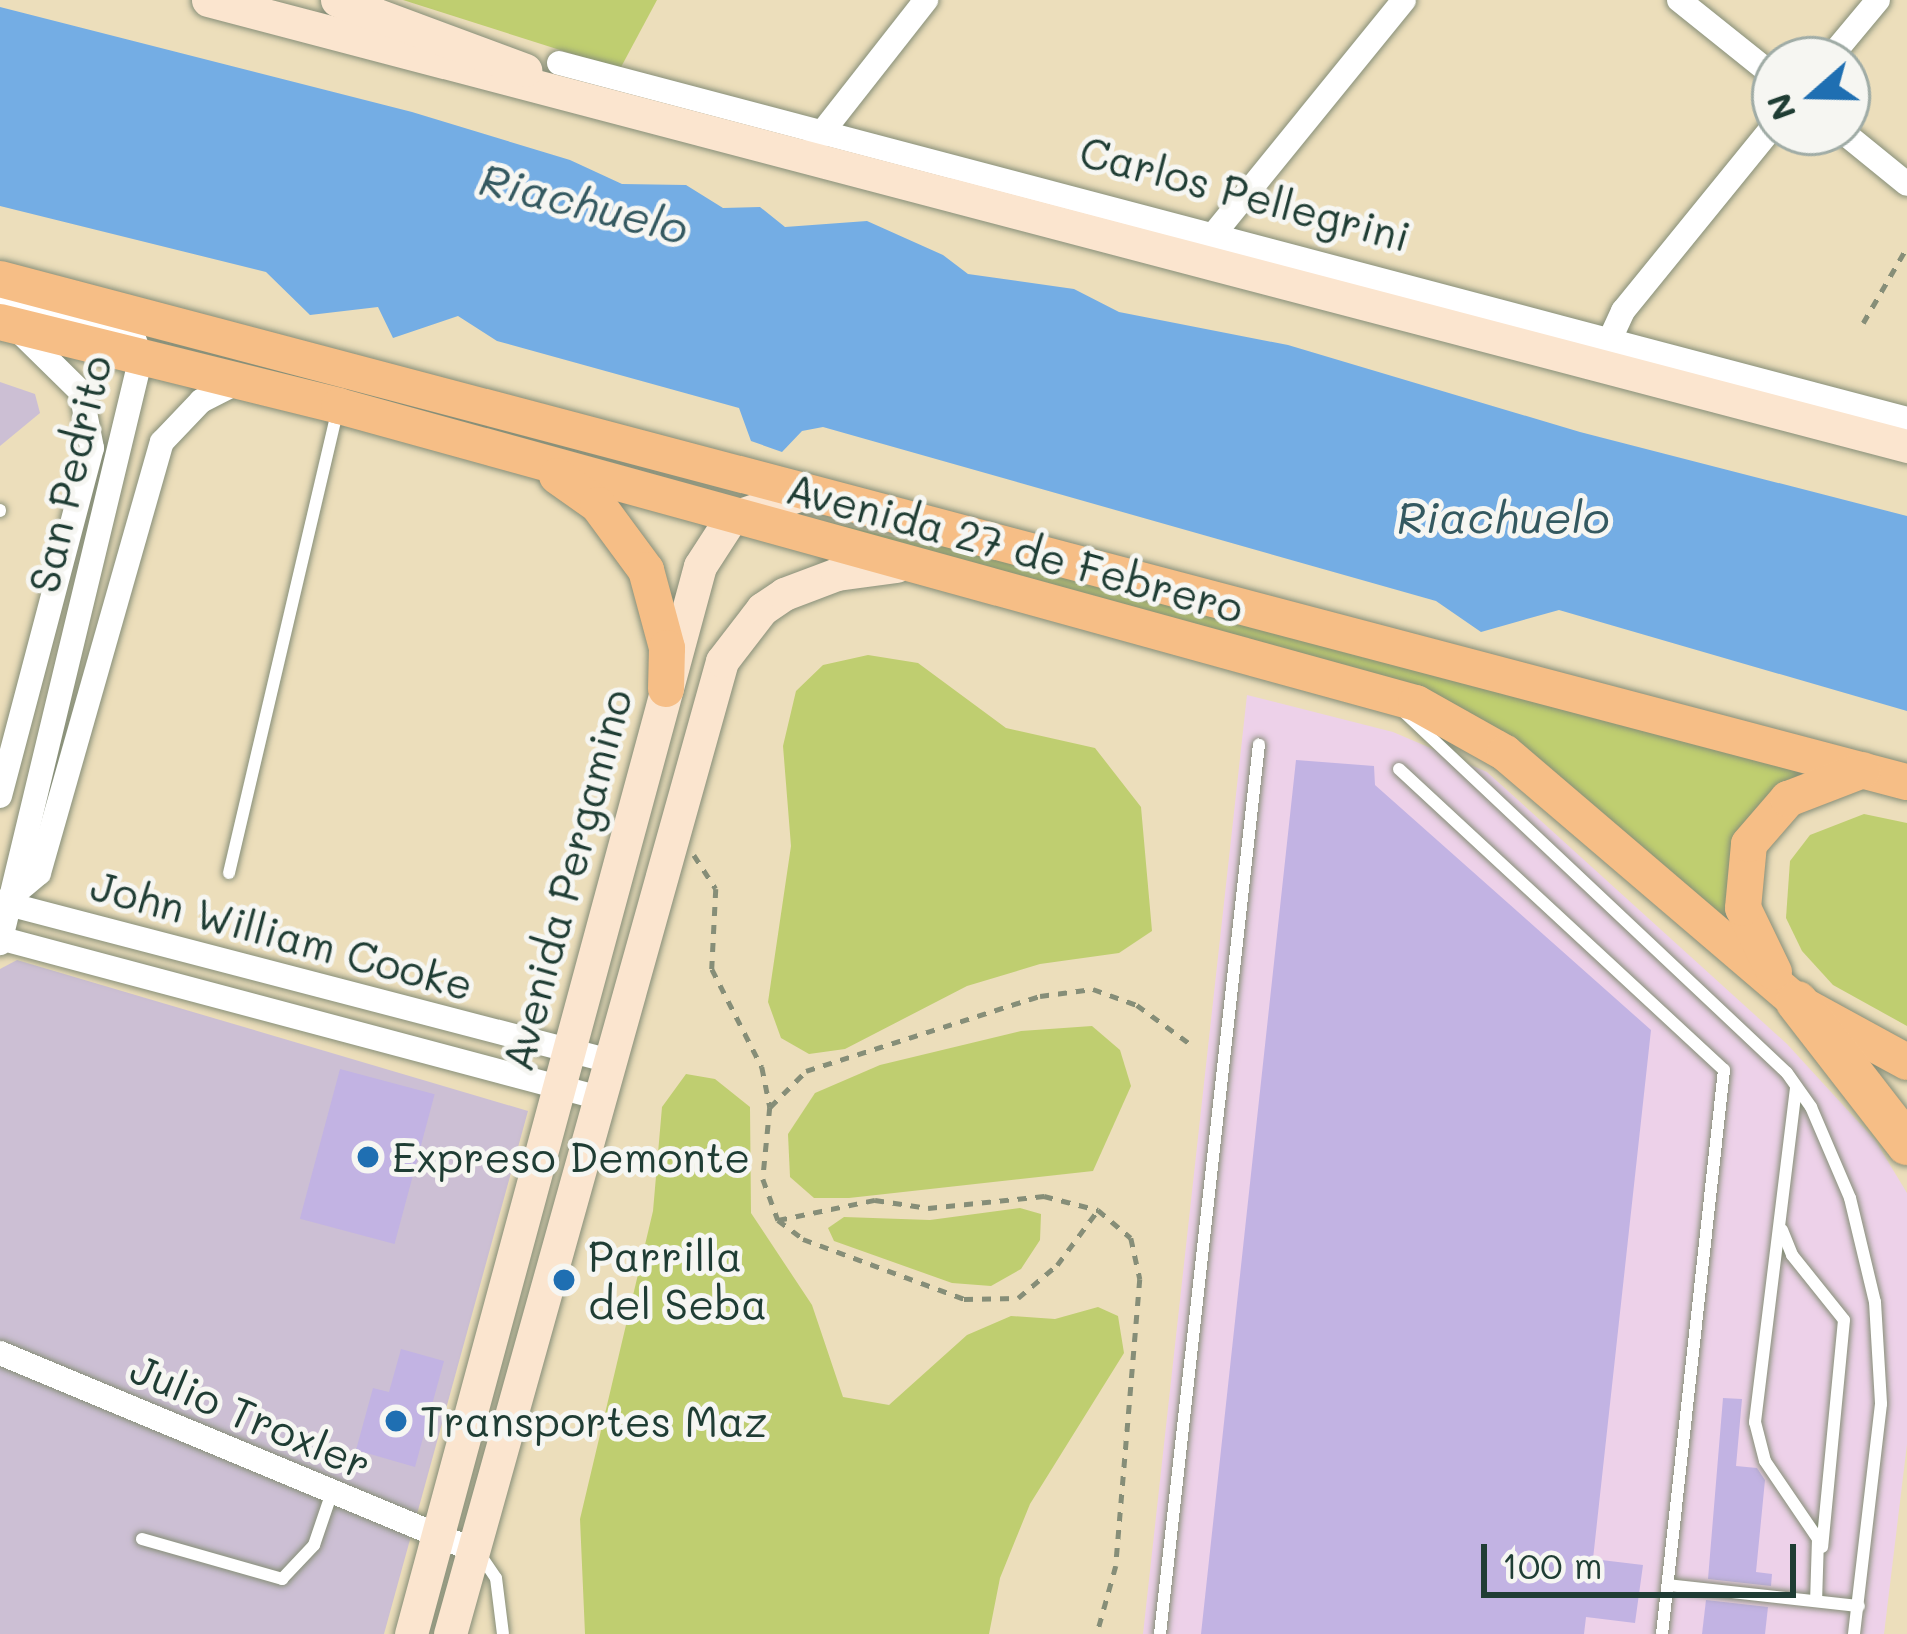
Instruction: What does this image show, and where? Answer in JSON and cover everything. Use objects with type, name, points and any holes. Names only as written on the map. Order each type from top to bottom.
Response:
[{"type":"highway","points":[[1797,1002],[1907,1144]]},
{"type":"main road","name":"Carlos Pellegrini","points":[[208,0],[378,18]]},
{"type":"main road","name":"Carlos Pellegrini","points":[[337,0],[575,95],[815,143],[1196,262],[1604,351],[1905,432]]},
{"type":"main road","name":"Avenida 27 de Febrero","points":[[0,279],[1907,782]]},
{"type":"main road","name":"Avenida 27 de Febrero","points":[[3,316],[141,357],[529,457],[896,566],[1384,692],[1448,716],[1505,753],[1797,1002],[1907,1062]]},
{"type":"main road","points":[[529,457],[598,505],[646,570],[667,648],[665,689]]},
{"type":"main road","points":[[731,518],[810,491]]},
{"type":"main road","name":"Avenida Pergamino","points":[[411,1634],[700,566],[731,518]]},
{"type":"main road","name":"Avenida Pergamino","points":[[450,1634],[702,712],[740,633],[762,609],[810,582],[896,566]]},
{"type":"main road","points":[[1797,1002],[1746,919],[1745,853],[1789,799],[1863,770]]},
{"type":"street","points":[[815,143],[926,0]]},
{"type":"street","points":[[1196,262],[1214,232],[1403,0]]},
{"type":"street","points":[[1679,0],[1751,58]]},
{"type":"street","points":[[1848,36],[1878,0]]},
{"type":"street","name":"Carlos Pellegrini","points":[[559,63],[815,143],[1214,232],[1604,351]]},
{"type":"street","points":[[1871,155],[1907,184]]},
{"type":"street","points":[[1604,351],[1751,156]]},
{"type":"street","name":"San Pedrito","points":[[0,796],[92,448],[81,392],[3,316]]},
{"type":"street","name":"San Pedrito","points":[[2,941],[1,900],[141,357]]},
{"type":"street","name":"San Pedrito","points":[[1,900],[39,872],[151,466],[178,419],[240,381]]},
{"type":"street","name":"John William Cooke","points":[[1,900],[610,1061]]},
{"type":"street","name":"John William Cooke","points":[[2,941],[600,1098]]},
{"type":"street","name":"Julio Troxler","points":[[0,1352],[473,1550]]},
{"type":"lane","points":[[229,873],[339,406]]},
{"type":"lane","points":[[1384,692],[1796,1087],[1850,1198],[1875,1302],[1881,1404],[1854,1634]]},
{"type":"lane","points":[[1160,1634],[1259,744]]},
{"type":"lane","points":[[1400,769],[1724,1070],[1662,1634]]},
{"type":"lane","points":[[1796,1087],[1756,1442],[1810,1517],[1820,1567]]},
{"type":"lane","points":[[1780,1217],[1792,1255],[1844,1320],[1816,1601]]},
{"type":"lane","points":[[142,1539],[283,1579],[314,1545],[332,1492]]},
{"type":"lane","points":[[473,1550],[492,1565],[503,1634]]},
{"type":"lane","points":[[1668,1585],[1859,1606]]},
{"type":"path","points":[[1863,323],[1907,247]]},
{"type":"path","points":[[668,841],[704,861],[716,889],[712,969],[762,1067],[770,1107],[763,1179],[778,1220],[803,1239],[964,1299],[1018,1298],[1057,1265],[1098,1210]]},
{"type":"path","points":[[770,1107],[806,1071],[1040,996],[1093,989],[1137,1005],[1189,1043]]},
{"type":"path","points":[[778,1220],[875,1200],[928,1208],[1044,1196],[1098,1210],[1131,1238],[1140,1279],[1116,1566],[1097,1634]]},
{"type":"shaded area","points":[[0,382],[35,394],[40,413],[0,446]]},
{"type":"shaded area","points":[[1247,695],[1393,732],[1487,772],[1787,1044],[1875,1140],[1907,1193],[1907,1444],[1884,1634],[1143,1634]]},
{"type":"shaded area","points":[[17,960],[528,1111],[384,1634],[0,1634],[0,969]]},
{"type":"green space","points":[[403,0],[657,0],[620,69]]},
{"type":"green space","points":[[798,515],[934,547],[963,545],[1820,776],[1764,810],[1751,952],[1498,734]]},
{"type":"green space","points":[[868,655],[918,663],[1006,728],[1095,748],[1141,807],[1152,931],[1119,953],[1040,964],[967,986],[845,1049],[809,1054],[781,1038],[768,1002],[791,846],[783,746],[796,691],[823,665]]},
{"type":"green space","points":[[1864,814],[1907,823],[1907,1026],[1833,985],[1802,951],[1786,918],[1790,861],[1810,835]]},
{"type":"green space","points":[[1092,1026],[1120,1050],[1131,1086],[1093,1171],[849,1198],[814,1198],[790,1177],[788,1134],[815,1093],[880,1065],[1021,1031]]},
{"type":"green space","points":[[686,1074],[715,1079],[750,1107],[751,1213],[812,1305],[843,1397],[889,1405],[967,1335],[1011,1316],[1055,1319],[1098,1307],[1118,1316],[1124,1353],[1030,1504],[1000,1578],[989,1634],[585,1634],[580,1519],[653,1211],[662,1107]]},
{"type":"green space","points":[[1020,1208],[1041,1214],[1040,1240],[1021,1269],[991,1286],[952,1283],[834,1241],[828,1228],[844,1217],[930,1220]]},
{"type":"water","name":"Riachuelo","points":[[0,7],[412,112],[570,160],[622,184],[686,185],[723,208],[760,207],[785,227],[867,221],[943,255],[968,274],[1074,289],[1119,312],[1288,345],[1580,432],[1907,516],[1907,711],[1559,610],[1481,632],[1436,601],[823,427],[802,431],[782,452],[751,441],[739,408],[497,341],[458,316],[393,338],[378,307],[310,315],[266,272],[0,206]]},
{"type":"building","points":[[1296,760],[1374,766],[1375,785],[1651,1030],[1593,1559],[1643,1565],[1635,1623],[1586,1617],[1584,1634],[1201,1634]]},
{"type":"building","name":"Expreso Demonte","points":[[340,1069],[435,1094],[395,1244],[300,1219]]},
{"type":"building","name":"Transportes Maz","points":[[401,1349],[444,1361],[415,1467],[356,1450],[373,1388],[389,1392]]},
{"type":"building","points":[[1723,1398],[1742,1399],[1736,1466],[1757,1468],[1765,1480],[1756,1572],[1772,1574],[1771,1586],[1708,1579]]},
{"type":"building","points":[[1706,1600],[1768,1607],[1765,1634],[1702,1634]]},
{"type":"place","name":"Expreso Demonte","points":[[368,1157]]},
{"type":"place","name":"Parrilla del Seba","points":[[564,1280]]},
{"type":"place","name":"Transportes Maz","points":[[396,1421]]}]
